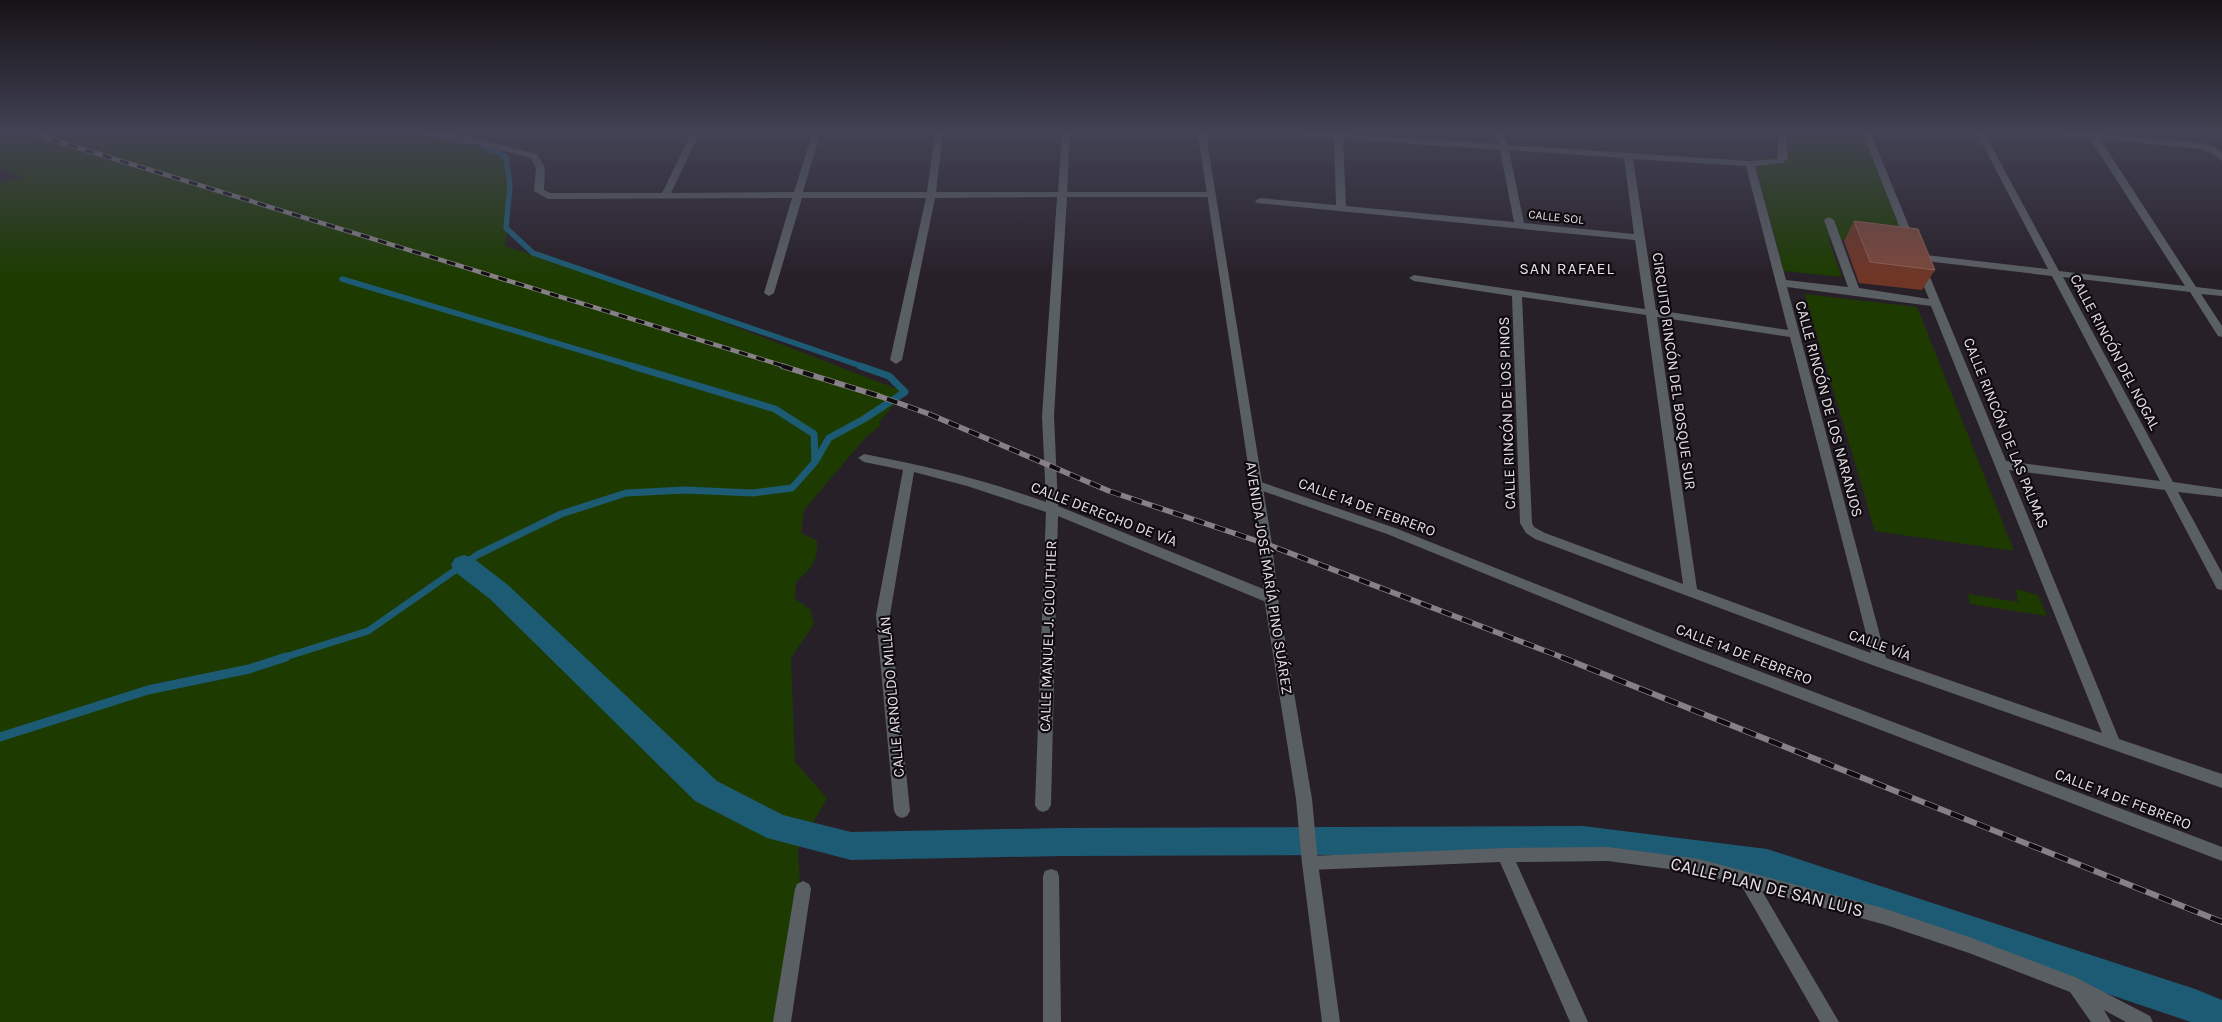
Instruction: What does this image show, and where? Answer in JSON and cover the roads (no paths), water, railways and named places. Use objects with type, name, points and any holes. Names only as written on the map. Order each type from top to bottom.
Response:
[{"type":"street","points":[[539,182],[539,192],[548,196],[1212,194]]},
{"type":"street","points":[[665,196],[672,182]]},
{"type":"street","points":[[769,293],[802,182]]},
{"type":"street","points":[[896,360],[933,182]]},
{"type":"street","name":"CALLE MANUEL J. CLOUTHIER","points":[[1043,805],[1052,508],[1048,416],[1063,182]]},
{"type":"street","name":"AVENIDA JOSÉ MARÍA PINO SUÁREZ","points":[[1210,182],[1255,484],[1266,544],[1271,598],[1304,799],[1309,856],[1331,1022]]},
{"type":"street","points":[[1340,182],[1341,209]]},
{"type":"street","points":[[1511,182],[1520,226]]},
{"type":"street","name":"CIRCUITO RINCÓN DEL BOSQUE SUR","points":[[1632,182],[1691,592]]},
{"type":"street","name":"CALLE RINCÓN DE LOS NARANJOS","points":[[1755,182],[1880,662]]},
{"type":"street","name":"CALLE RINCÓN DE LAS PALMAS","points":[[1886,182],[2114,744]]},
{"type":"street","name":"CALLE RINCÓN DEL NOGAL","points":[[2007,182],[2222,585]]},
{"type":"street","points":[[2123,182],[2222,334]]},
{"type":"street","name":"CALLE SOL","points":[[1260,201],[1640,238]]},
{"type":"street","points":[[1829,220],[1855,290]]},
{"type":"street","points":[[1917,257],[2222,293]]},
{"type":"street","points":[[1414,278],[1794,334]]},
{"type":"street","points":[[1781,283],[1855,290],[1935,303]]},
{"type":"street","name":"CALLE RINCÓN DE LOS PINOS","points":[[1517,293],[1526,522],[1530,530]]},
{"type":"street","name":"CALLE DERECHO DE VÍA","points":[[864,458],[911,466],[1052,508],[1271,598]]},
{"type":"street","points":[[2001,465],[2222,493]]},
{"type":"street","name":"CALLE ARNOLDO MILLÁN","points":[[902,811],[883,615],[907,474],[911,466]]},
{"type":"street","name":"CALLE 14 DE FEBRERO","points":[[1255,484],[1391,531],[1689,650],[2222,854]]},
{"type":"street","name":"CALLE VÍA","points":[[1530,530],[1540,536],[1880,662],[2222,781]]},
{"type":"street","name":"CALLE PLAN DE SAN LUIS","points":[[1309,856],[1608,854],[1699,866],[1886,917],[2012,960],[2074,985],[2144,1022]]},
{"type":"street","points":[[1505,855],[1579,1022]]},
{"type":"street","points":[[1051,876],[1052,1022]]},
{"type":"street","points":[[1746,878],[1830,1022]]},
{"type":"street","points":[[782,1022],[802,890]]},
{"type":"street","points":[[2074,985],[2102,1022]]},
{"type":"waterway","points":[[510,182],[506,228],[533,253],[864,367]]},
{"type":"waterway","points":[[342,279],[636,367]]},
{"type":"waterway","points":[[632,366],[775,409],[814,434],[815,460]]},
{"type":"waterway","points":[[282,658],[368,631],[477,555],[561,514],[626,493],[685,490],[753,493],[792,488],[815,462],[829,438],[864,419],[905,392],[889,376],[860,366]]},
{"type":"waterway","points":[[464,565],[499,592],[706,791],[778,828],[851,846],[1063,842],[1583,840],[1767,864],[2195,1006],[2222,1017]]},
{"type":"waterway","points":[[0,737],[148,690],[249,669],[286,657]]},
{"type":"railway","points":[[188,182],[787,367]]},
{"type":"railway","points":[[782,366],[879,396],[929,414],[1109,491],[1266,544],[1564,658]]},
{"type":"railway","points":[[1561,657],[2222,922]]},
{"type":"district","name":"SAN RAFAEL","points":[[1567,268]]}]
